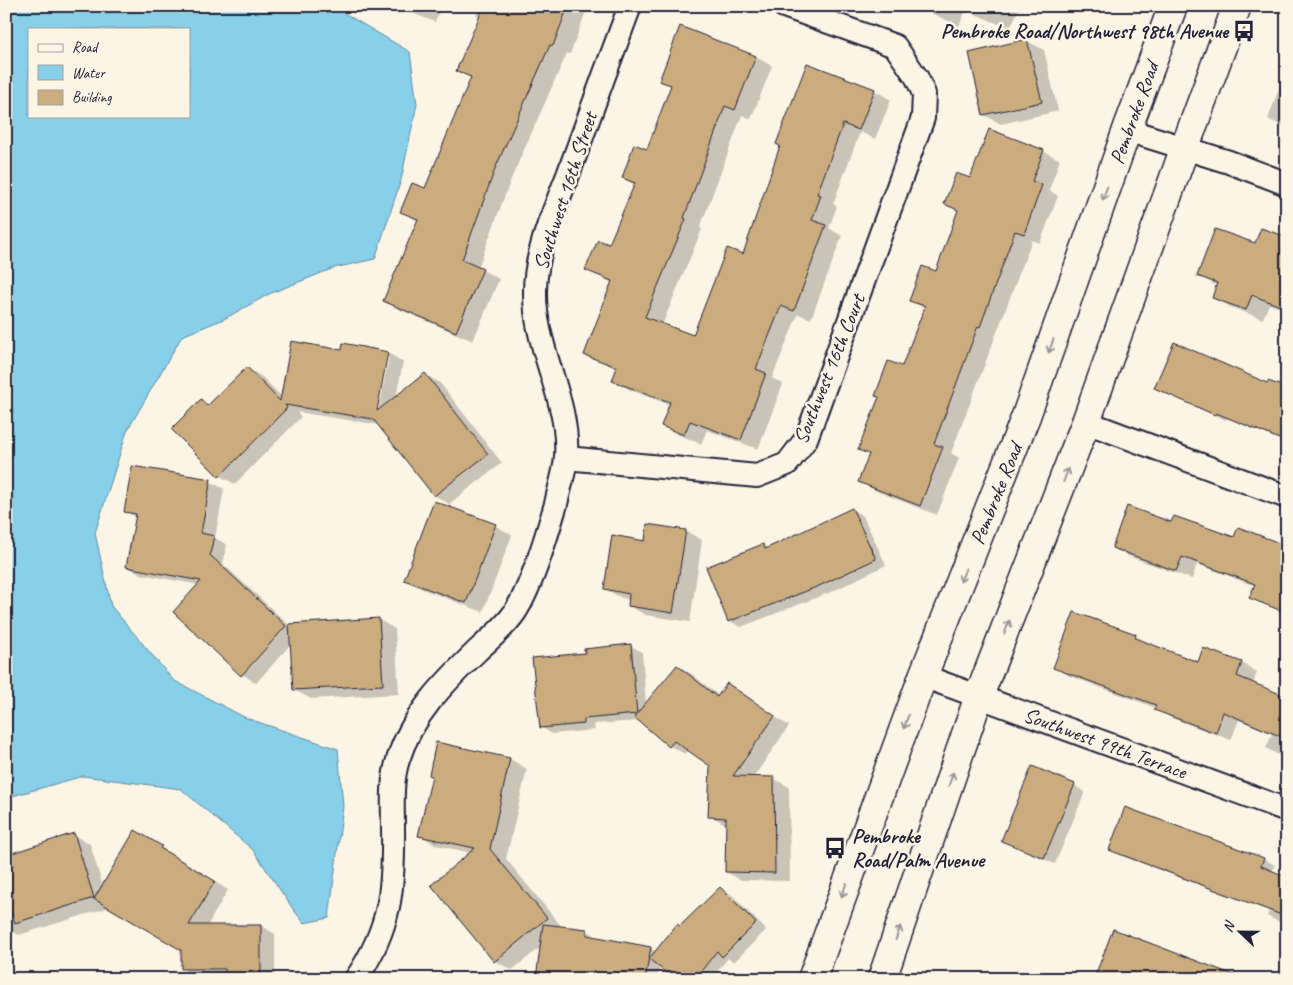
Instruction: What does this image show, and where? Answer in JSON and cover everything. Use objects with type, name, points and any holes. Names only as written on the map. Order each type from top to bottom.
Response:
[{"type":"main road","name":"Pembroke Road","points":[[812,979],[923,676],[1026,416],[1173,6]]},
{"type":"main road","points":[[882,979],[979,696],[1086,422],[1237,6]]},
{"type":"street","name":"Southwest 16th Street","points":[[356,979],[370,959],[383,931],[391,896],[394,866],[393,794],[397,762],[408,732],[426,706],[516,610],[541,551],[566,458],[565,428],[560,399],[537,320],[535,290],[542,252],[553,214],[630,6]]},
{"type":"street","name":"Southwest 16th Court","points":[[566,458],[757,476],[787,464],[806,439],[923,118],[924,94],[918,78],[895,46],[784,6]]},
{"type":"street","points":[[1127,130],[1184,150],[1229,162],[1287,184]]},
{"type":"street","points":[[1086,422],[1287,497]]},
{"type":"street","name":"Southwest 99th Terrace","points":[[923,676],[1287,810]]},
{"type":"water","points":[[6,6],[332,6],[410,52],[417,104],[401,180],[375,259],[334,268],[269,294],[224,319],[182,336],[127,431],[95,533],[111,606],[173,680],[246,718],[338,749],[343,806],[329,918],[304,923],[253,850],[181,789],[83,776],[6,798]]},
{"type":"building","points":[[484,6],[568,6],[553,46],[550,45],[495,169],[462,260],[483,269],[456,332],[383,301],[418,219],[400,212],[412,183],[425,188],[471,77],[456,71]]},
{"type":"building","points":[[680,26],[756,56],[735,110],[725,106],[684,218],[686,219],[645,317],[693,335],[727,248],[743,254],[780,146],[776,144],[807,63],[875,89],[859,130],[843,124],[817,194],[821,195],[812,220],[826,225],[794,311],[781,306],[756,369],[766,373],[741,440],[690,421],[684,435],[661,426],[670,402],[612,381],[617,367],[584,355],[612,281],[585,270],[598,240],[609,244],[635,183],[622,178],[634,144],[647,149],[671,85],[659,81]]},
{"type":"building","points":[[1027,39],[1042,102],[983,115],[969,53]]},
{"type":"building","points":[[989,129],[1044,150],[1032,181],[1042,185],[1024,234],[1015,231],[980,327],[978,326],[934,444],[943,447],[920,506],[858,482],[869,454],[858,450],[879,397],[875,396],[888,361],[902,366],[925,306],[909,301],[922,266],[936,271],[958,210],[944,204],[956,173],[970,178]]},
{"type":"building","points":[[1261,228],[1287,237],[1287,287],[1280,306],[1252,295],[1246,310],[1212,298],[1217,283],[1197,276],[1215,229],[1255,243]]},
{"type":"building","points":[[291,341],[342,350],[343,343],[388,352],[377,411],[425,373],[488,454],[434,496],[373,419],[285,405],[287,408],[219,477],[171,429],[201,399],[207,406],[247,367],[280,401]]},
{"type":"building","points":[[1174,342],[1267,383],[1268,381],[1287,388],[1287,442],[1216,413],[1215,415],[1154,388]]},
{"type":"building","points":[[132,466],[211,479],[201,533],[214,536],[210,555],[286,626],[241,676],[173,612],[201,581],[126,567],[136,514],[124,512]]},
{"type":"building","points":[[434,501],[496,524],[466,603],[404,580]]},
{"type":"building","points":[[1127,506],[1171,522],[1174,516],[1234,537],[1238,527],[1287,546],[1287,613],[1249,598],[1255,584],[1182,557],[1176,571],[1112,548]]},
{"type":"building","points":[[852,508],[876,559],[819,586],[728,622],[706,567],[763,544],[765,549]]},
{"type":"building","points":[[647,524],[686,530],[673,613],[628,606],[629,594],[604,589],[612,535],[645,541]]},
{"type":"building","points":[[1074,612],[1136,634],[1135,638],[1198,662],[1203,648],[1242,662],[1237,676],[1287,697],[1287,739],[1223,712],[1216,733],[1154,710],[1156,705],[1053,668]]},
{"type":"building","points":[[379,618],[383,685],[293,690],[289,624]]},
{"type":"building","points":[[631,644],[637,714],[584,719],[584,724],[540,728],[532,658],[585,653],[584,649]]},
{"type":"building","points":[[677,665],[717,697],[727,683],[775,716],[733,776],[774,777],[775,873],[725,872],[726,818],[708,817],[710,766],[674,741],[669,747],[634,717]]},
{"type":"building","points":[[436,742],[510,758],[490,849],[547,918],[494,962],[431,885],[475,848],[418,836],[432,776],[429,775]]},
{"type":"building","points":[[1032,766],[1075,784],[1044,858],[1001,841]]},
{"type":"building","points":[[1125,807],[1264,858],[1261,866],[1287,877],[1287,917],[1109,850]]},
{"type":"building","points":[[135,830],[162,846],[160,848],[215,881],[189,925],[261,925],[261,975],[225,974],[225,969],[181,969],[181,950],[94,899]]},
{"type":"building","points":[[74,833],[94,898],[15,923],[6,895],[6,855]]},
{"type":"building","points":[[720,887],[756,923],[722,957],[717,951],[695,979],[674,979],[649,959],[677,924],[680,926]]},
{"type":"building","points":[[543,924],[587,929],[587,935],[651,947],[645,979],[536,979]]},
{"type":"building","points":[[1113,929],[1239,977],[1238,979],[1094,979]]},
{"type":"place","name":"Pembroke Road/Northwest 98th Avenue","points":[[1244,31]]},
{"type":"place","name":"Pembroke Road/Palm Avenue","points":[[835,848]]}]
